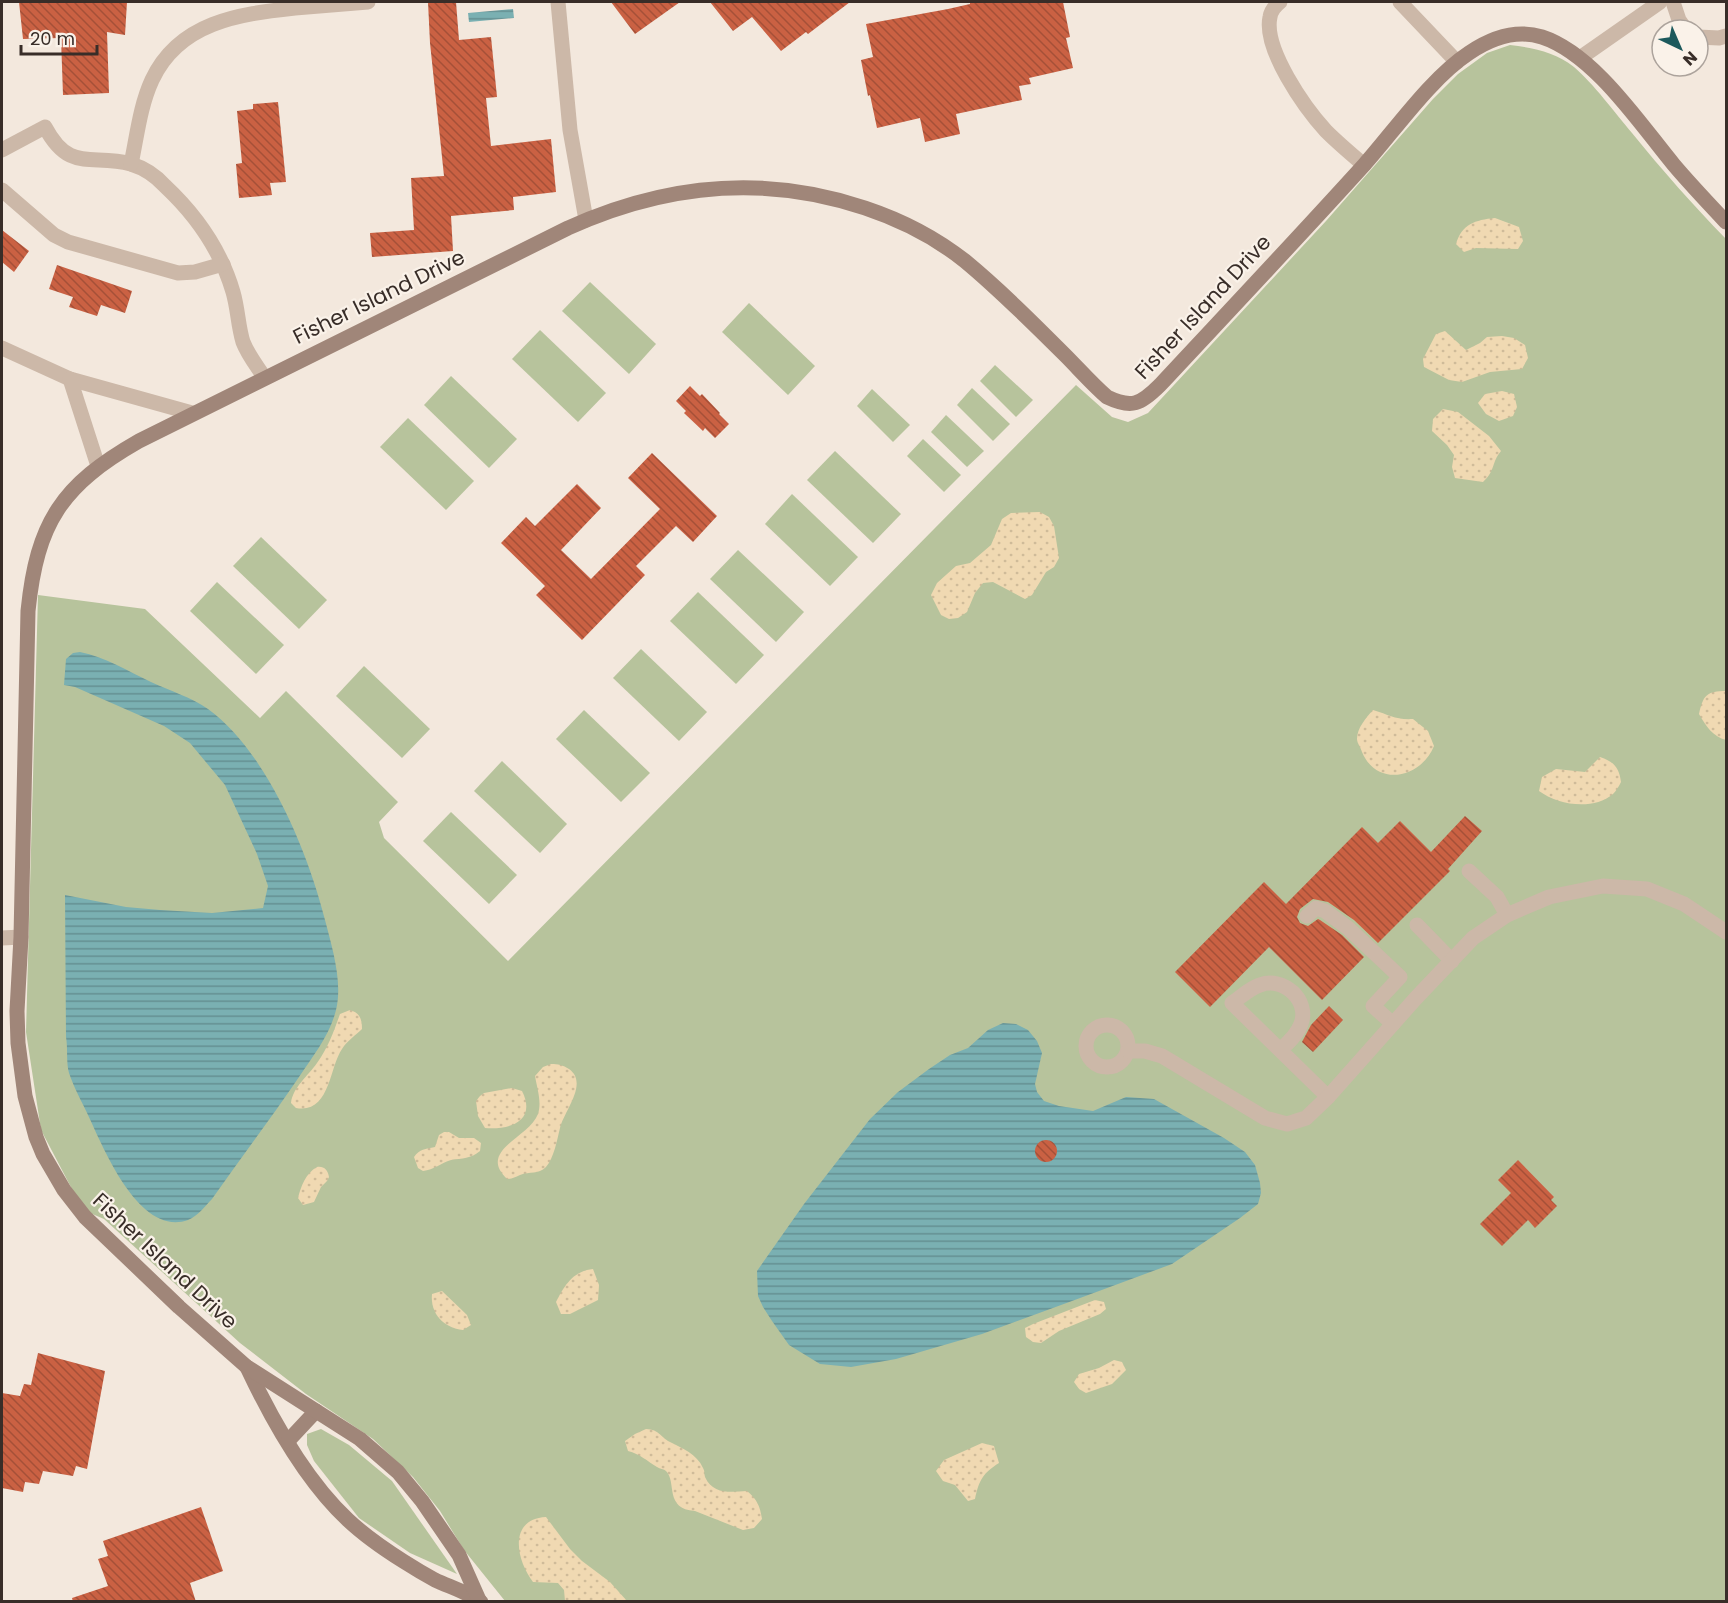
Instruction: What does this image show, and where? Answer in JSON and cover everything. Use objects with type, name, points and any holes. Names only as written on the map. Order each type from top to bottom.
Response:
[{"type":"street","points":[[131,164],[144,104],[153,79],[180,43],[192,34],[220,21],[252,13],[368,2]]},
{"type":"street","points":[[558,2],[570,130],[586,220]]},
{"type":"street","points":[[1280,2],[1270,15],[1271,38],[1291,84],[1321,125],[1364,165]]},
{"type":"street","points":[[1400,2],[1457,62]]},
{"type":"street","points":[[1580,58],[1637,9],[1660,2]]},
{"type":"street","points":[[1673,2],[1678,18]]},
{"type":"street","name":"Fisher Island Drive","points":[[479,1601],[459,1555],[410,1485],[373,1449],[247,1367],[155,1286],[94,1228],[73,1203],[43,1154],[36,1137],[25,1096],[18,1043],[17,1011],[21,937],[28,611],[34,564],[40,542],[56,510],[75,487],[98,466],[192,413],[586,220],[637,202],[704,189],[787,189],[822,195],[895,219],[952,251],[978,272],[1065,354],[1100,391],[1115,401],[1132,404],[1146,398],[1160,385],[1364,165],[1437,81],[1457,62],[1482,45],[1507,35],[1520,33],[1543,38],[1567,49],[1592,68],[1726,222]]},
{"type":"street","points":[[1710,38],[1726,36]]},
{"type":"street","points":[[2,150],[45,127],[59,147],[74,158],[131,164],[153,175],[200,225],[223,264],[233,291],[244,343],[264,377]]},
{"type":"street","points":[[2,190],[54,235],[68,242],[178,273],[195,272],[223,264]]},
{"type":"street","points":[[2,348],[70,379],[192,413]]},
{"type":"street","points":[[70,379],[98,466]]},
{"type":"street","points":[[1469,871],[1497,897],[1507,915]]},
{"type":"street","points":[[1128,1051],[1145,1051],[1162,1056],[1265,1118],[1287,1124],[1306,1118],[1328,1097],[1473,938],[1507,915],[1549,897],[1603,886],[1647,890],[1684,904],[1726,932]]},
{"type":"street","points":[[1307,916],[1316,908],[1324,911],[1359,937],[1400,977],[1373,1006],[1393,1024]]},
{"type":"street","points":[[1417,925],[1452,961]]},
{"type":"street","points":[[2,938],[21,937]]},
{"type":"street","points":[[1280,1050],[1297,1032],[1303,1014],[1300,1004],[1287,986],[1271,982],[1260,985],[1232,1003],[1280,1050],[1328,1097]]},
{"type":"street","name":"Fisher Island Drive","points":[[247,1367],[261,1396],[288,1441],[323,1493],[349,1521],[405,1562],[435,1580],[479,1601]]},
{"type":"street","points":[[288,1441],[316,1411]]},
{"type":"green space","points":[[1510,45],[1544,52],[1574,67],[1726,239],[1726,1601],[505,1601],[464,1550],[440,1511],[413,1477],[373,1439],[306,1394],[240,1343],[104,1219],[90,1213],[73,1191],[41,1130],[26,1032],[38,595],[145,609],[260,718],[286,691],[398,802],[379,822],[384,838],[508,961],[1076,385],[1112,417],[1128,422],[1148,413],[1326,221],[1433,99],[1458,74],[1487,53]]},
{"type":"green space","points":[[590,282],[656,344],[629,374],[562,311]]},
{"type":"green space","points":[[749,303],[815,366],[788,395],[722,332]]},
{"type":"green space","points":[[540,330],[606,393],[578,422],[512,359]]},
{"type":"green space","points":[[995,365],[1033,400],[1016,417],[980,381]]},
{"type":"green space","points":[[451,376],[517,439],[489,468],[424,405]]},
{"type":"green space","points":[[972,388],[1010,424],[993,441],[957,405]]},
{"type":"green space","points":[[872,389],[910,425],[893,442],[857,406]]},
{"type":"green space","points":[[946,415],[984,451],[967,467],[931,432]]},
{"type":"green space","points":[[408,418],[474,481],[446,510],[380,447]]},
{"type":"green space","points":[[923,439],[961,475],[944,492],[907,456]]},
{"type":"green space","points":[[835,451],[901,514],[873,543],[807,480]]},
{"type":"green space","points":[[792,494],[858,557],[830,586],[765,524]]},
{"type":"green space","points":[[261,537],[327,600],[299,629],[233,566]]},
{"type":"green space","points":[[738,550],[804,612],[776,642],[710,579]]},
{"type":"green space","points":[[217,582],[284,645],[256,674],[190,611]]},
{"type":"green space","points":[[698,592],[764,655],[736,684],[670,621]]},
{"type":"green space","points":[[641,649],[707,712],[679,741],[613,678]]},
{"type":"green space","points":[[364,666],[430,729],[402,758],[336,696]]},
{"type":"green space","points":[[584,710],[650,773],[621,802],[556,739]]},
{"type":"green space","points":[[502,761],[567,824],[540,853],[474,791]]},
{"type":"green space","points":[[451,812],[517,875],[489,904],[423,841]]},
{"type":"green space","points":[[321,1429],[349,1445],[392,1481],[457,1574],[410,1553],[359,1518],[314,1461],[307,1445],[307,1434]]},
{"type":"sand","points":[[1495,218],[1519,227],[1523,241],[1518,249],[1476,248],[1464,252],[1456,244],[1462,232],[1470,224]]},
{"type":"sand","points":[[1445,331],[1466,350],[1487,337],[1514,338],[1525,345],[1528,358],[1522,369],[1490,372],[1462,382],[1449,380],[1424,367],[1423,359],[1436,334]]},
{"type":"sand","points":[[1502,391],[1514,394],[1517,407],[1513,416],[1499,421],[1486,414],[1478,403],[1485,394]]},
{"type":"sand","points":[[1443,409],[1458,412],[1489,436],[1501,451],[1490,474],[1483,482],[1455,478],[1452,467],[1454,455],[1432,431],[1433,419]]},
{"type":"sand","points":[[1040,512],[1049,517],[1054,526],[1059,558],[1054,567],[1046,572],[1032,595],[1025,599],[993,582],[983,583],[975,593],[967,612],[958,618],[949,619],[941,615],[931,595],[937,583],[956,566],[970,563],[991,545],[1002,519],[1011,513]]},
{"type":"sand","points":[[1726,691],[1726,740],[1714,734],[1699,714],[1702,702],[1707,695]]},
{"type":"sand","points":[[1373,710],[1397,718],[1413,719],[1428,731],[1434,746],[1419,766],[1399,774],[1388,774],[1378,771],[1369,763],[1362,752],[1357,735]]},
{"type":"sand","points":[[1600,757],[1615,766],[1621,782],[1613,794],[1605,799],[1586,804],[1565,803],[1539,791],[1542,777],[1556,769],[1585,772]]},
{"type":"sand","points":[[350,1010],[360,1017],[362,1029],[342,1049],[322,1097],[316,1104],[307,1108],[296,1108],[291,1103],[292,1097],[324,1051],[340,1014]]},
{"type":"sand","points":[[551,1064],[569,1069],[575,1075],[577,1082],[574,1097],[562,1121],[553,1154],[543,1169],[507,1179],[499,1169],[498,1160],[501,1152],[533,1122],[538,1114],[539,1100],[535,1076],[543,1067]]},
{"type":"sand","points":[[512,1088],[522,1091],[526,1101],[523,1116],[512,1125],[485,1128],[478,1116],[476,1101],[484,1093]]},
{"type":"sand","points":[[449,1132],[459,1138],[474,1138],[481,1143],[480,1151],[470,1157],[451,1160],[427,1170],[423,1171],[418,1168],[414,1157],[421,1151],[435,1147],[439,1135]]},
{"type":"sand","points":[[317,1167],[325,1169],[329,1177],[314,1202],[303,1205],[298,1198],[301,1189],[307,1176]]},
{"type":"sand","points":[[593,1269],[599,1285],[598,1300],[570,1314],[561,1314],[556,1302],[566,1285],[580,1273]]},
{"type":"sand","points":[[442,1291],[467,1315],[471,1325],[463,1330],[456,1329],[440,1319],[433,1308],[432,1294]]},
{"type":"sand","points":[[1095,1300],[1104,1302],[1106,1309],[1100,1314],[1059,1331],[1041,1343],[1033,1342],[1026,1337],[1025,1328]]},
{"type":"sand","points":[[1114,1360],[1122,1362],[1126,1370],[1112,1384],[1086,1393],[1074,1382],[1079,1374],[1099,1368]]},
{"type":"sand","points":[[646,1429],[657,1432],[666,1440],[693,1455],[704,1470],[708,1483],[713,1487],[723,1491],[747,1491],[758,1503],[762,1519],[754,1528],[743,1530],[679,1505],[675,1500],[666,1471],[628,1451],[625,1441]]},
{"type":"sand","points":[[982,1443],[994,1446],[999,1463],[982,1478],[975,1499],[968,1501],[955,1485],[943,1481],[936,1471],[944,1460]]},
{"type":"sand","points":[[546,1517],[570,1549],[610,1582],[627,1601],[565,1601],[564,1590],[558,1583],[533,1582],[523,1563],[519,1542],[526,1525],[534,1519]]},
{"type":"water","points":[[513,9],[514,18],[469,22],[468,13]]},
{"type":"water","points":[[80,652],[107,661],[208,709],[249,751],[282,805],[308,864],[318,893],[336,965],[338,999],[325,1037],[212,1199],[188,1220],[170,1222],[154,1216],[139,1203],[126,1187],[103,1148],[71,1079],[66,1037],[65,895],[126,907],[212,913],[263,908],[268,886],[257,854],[225,785],[190,743],[164,726],[75,687],[64,685],[66,659],[73,653]]},
{"type":"water","points":[[1003,1023],[1016,1024],[1028,1030],[1037,1041],[1042,1053],[1035,1084],[1037,1092],[1044,1101],[1059,1106],[1093,1111],[1126,1097],[1154,1099],[1245,1152],[1255,1165],[1260,1183],[1261,1193],[1258,1204],[1172,1264],[982,1334],[896,1359],[851,1367],[820,1364],[789,1345],[772,1321],[758,1296],[757,1271],[804,1204],[870,1119],[898,1092],[929,1069],[950,1055],[968,1048],[988,1030]]},
{"type":"building","points":[[19,2],[127,2],[125,35],[107,32],[109,93],[63,95],[61,38],[23,39]]},
{"type":"building","points":[[428,2],[456,2],[459,40],[491,37],[497,97],[486,98],[491,146],[551,139],[556,192],[513,197],[514,210],[451,216],[453,251],[372,257],[370,233],[414,230],[411,178],[444,176]]},
{"type":"building","points":[[611,2],[680,2],[635,34]]},
{"type":"building","points":[[710,2],[850,2],[781,51],[752,17],[733,31]]},
{"type":"building","points":[[970,2],[1063,2],[1070,37],[1066,38],[1073,68],[1029,78],[1031,84],[1019,86],[1022,100],[956,114],[960,134],[925,142],[920,118],[877,128],[861,60],[873,57],[866,24],[948,9],[970,4]]},
{"type":"building","points":[[278,102],[286,182],[270,183],[272,195],[239,198],[236,164],[242,163],[237,111],[253,109],[253,104]]},
{"type":"building","points":[[2,230],[29,251],[14,272],[2,262]]},
{"type":"building","points":[[57,265],[132,291],[125,313],[101,305],[97,316],[69,307],[73,297],[49,289]]},
{"type":"building","points":[[690,386],[700,396],[702,394],[729,424],[715,438],[705,428],[703,431],[684,413],[686,411],[676,401]]},
{"type":"building","points":[[652,453],[717,516],[693,542],[676,526],[636,566],[645,575],[582,640],[536,595],[545,586],[501,543],[526,517],[535,526],[577,484],[601,508],[561,550],[591,579],[660,509],[628,478]]},
{"type":"building","points":[[1465,816],[1482,831],[1448,869],[1450,871],[1378,943],[1354,920],[1328,902],[1313,899],[1300,909],[1297,917],[1300,923],[1308,926],[1320,920],[1342,935],[1364,957],[1322,1000],[1269,947],[1210,1007],[1175,972],[1264,882],[1286,904],[1362,827],[1378,843],[1400,821],[1431,852]]},
{"type":"building","points":[[1329,1006],[1343,1020],[1313,1052],[1302,1042],[1311,1025]]},
{"type":"building","points":[[1046,1140],[1054,1143],[1057,1151],[1054,1159],[1046,1162],[1038,1159],[1035,1151],[1038,1143]]},
{"type":"building","points":[[1518,1160],[1554,1197],[1551,1200],[1557,1206],[1535,1228],[1528,1220],[1502,1246],[1480,1224],[1511,1193],[1498,1180]]},
{"type":"building","points":[[38,1353],[105,1371],[87,1469],[76,1466],[73,1476],[43,1471],[39,1484],[25,1482],[23,1492],[2,1488],[2,1393],[20,1396],[24,1384],[31,1385]]},
{"type":"building","points":[[201,1507],[223,1571],[190,1583],[196,1602],[73,1602],[72,1598],[108,1586],[98,1559],[108,1556],[103,1541]]}]
